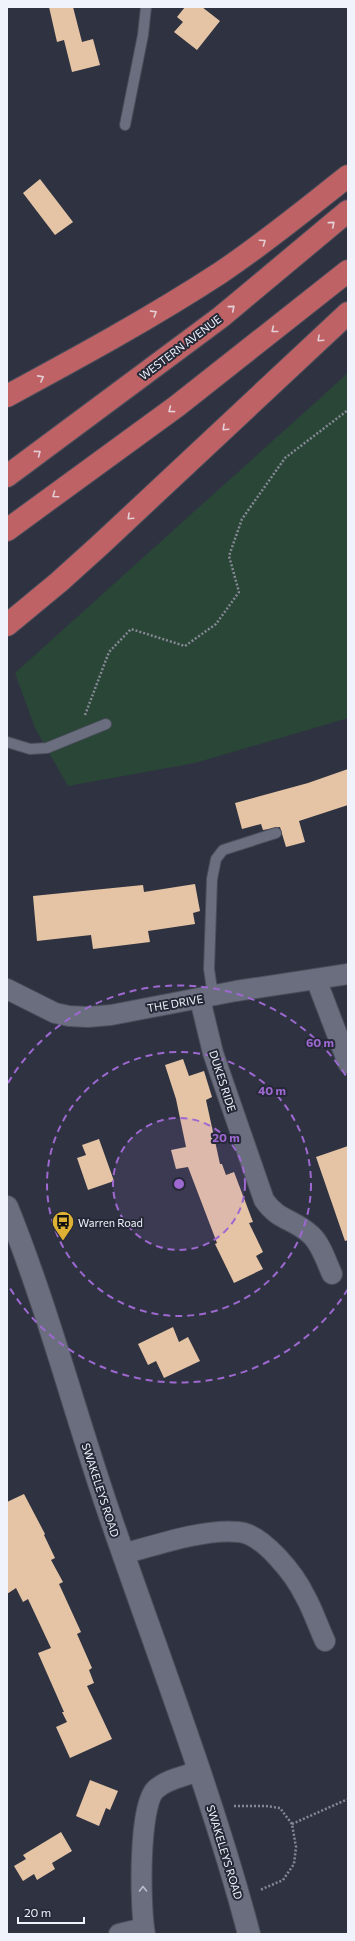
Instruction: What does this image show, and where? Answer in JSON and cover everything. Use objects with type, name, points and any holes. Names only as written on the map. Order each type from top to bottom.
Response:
[{"type":"highway","points":[[7,396],[105,343],[220,273],[274,234],[348,176]]},
{"type":"highway","name":"WESTERN AVENUE","points":[[7,476],[220,317],[348,211]]},
{"type":"highway","points":[[7,530],[177,406],[348,271]]},
{"type":"highway","points":[[12,621],[100,545],[348,313]]},
{"type":"main road","name":"SWAKELEYS ROAD","points":[[7,1208],[29,1265],[123,1554],[199,1771],[239,1898],[248,1934]]},
{"type":"street","name":"THE DRIVE","points":[[7,989],[45,1008],[69,1016],[111,1015],[348,974]]},
{"type":"street","points":[[316,979],[348,1063]]},
{"type":"street","name":"DUKES RIDE","points":[[206,998],[214,1053],[264,1200],[276,1214],[294,1222],[311,1234],[317,1241],[332,1274]]},
{"type":"street","points":[[123,1554],[204,1534],[225,1531],[250,1534],[270,1550],[290,1573],[305,1595],[324,1641]]},
{"type":"street","points":[[119,1934],[144,1931],[143,1836],[148,1801],[156,1788],[199,1771]]},
{"type":"lane","points":[[125,125],[143,35],[146,7]]},
{"type":"lane","points":[[7,638],[12,621]]},
{"type":"lane","points":[[7,742],[30,749],[47,748],[106,724]]},
{"type":"lane","points":[[206,998],[209,970],[212,879],[216,859],[223,850],[276,833]]},
{"type":"path","points":[[77,736],[109,652],[131,629],[185,646],[216,624],[239,592],[229,556],[242,519],[285,458],[348,410]]},
{"type":"path","points":[[292,1824],[348,1799]]},
{"type":"path","points":[[213,1815],[236,1805],[266,1806],[280,1808],[292,1824],[296,1847],[294,1864],[284,1880],[239,1898]]},
{"type":"green space","points":[[348,373],[348,718],[195,763],[68,786],[35,728],[15,673]]},
{"type":"building","points":[[49,7],[73,7],[82,42],[93,39],[100,65],[72,72],[64,40],[57,42]]},
{"type":"building","points":[[185,7],[202,7],[220,21],[197,50],[174,32],[183,22],[177,17]]},
{"type":"building","points":[[40,179],[73,222],[55,235],[23,193]]},
{"type":"building","points":[[348,769],[348,805],[299,821],[305,842],[286,847],[280,827],[263,830],[261,824],[242,829],[235,803],[308,783]]},
{"type":"building","points":[[195,884],[200,911],[193,913],[195,924],[148,931],[150,942],[93,949],[91,935],[37,941],[33,896],[143,885],[144,892]]},
{"type":"building","points":[[183,1059],[189,1076],[204,1071],[212,1097],[206,1100],[220,1164],[222,1164],[226,1175],[234,1172],[253,1222],[249,1223],[263,1252],[256,1256],[263,1269],[234,1283],[215,1244],[217,1243],[188,1167],[176,1169],[171,1150],[186,1147],[176,1099],[165,1065]]},
{"type":"building","points":[[99,1139],[114,1181],[88,1190],[77,1158],[86,1155],[82,1145]]},
{"type":"building","points":[[348,1146],[348,1240],[345,1241],[316,1157]]},
{"type":"building","points":[[173,1327],[179,1342],[188,1337],[200,1361],[164,1378],[156,1361],[148,1365],[138,1344]]},
{"type":"building","points":[[24,1494],[45,1534],[44,1535],[55,1558],[51,1560],[63,1582],[59,1584],[81,1632],[77,1634],[92,1668],[89,1670],[94,1683],[87,1686],[112,1739],[70,1758],[56,1727],[67,1722],[62,1712],[64,1712],[38,1653],[51,1648],[28,1599],[23,1602],[16,1588],[7,1594],[7,1502]]},
{"type":"building","points":[[90,1780],[118,1791],[110,1810],[106,1808],[99,1826],[76,1816]]},
{"type":"building","points":[[61,1832],[72,1851],[52,1863],[55,1869],[37,1880],[34,1874],[23,1881],[14,1866],[26,1859],[23,1855]]},
{"type":"place","name":"Warren Road","points":[[63,1242]]}]
